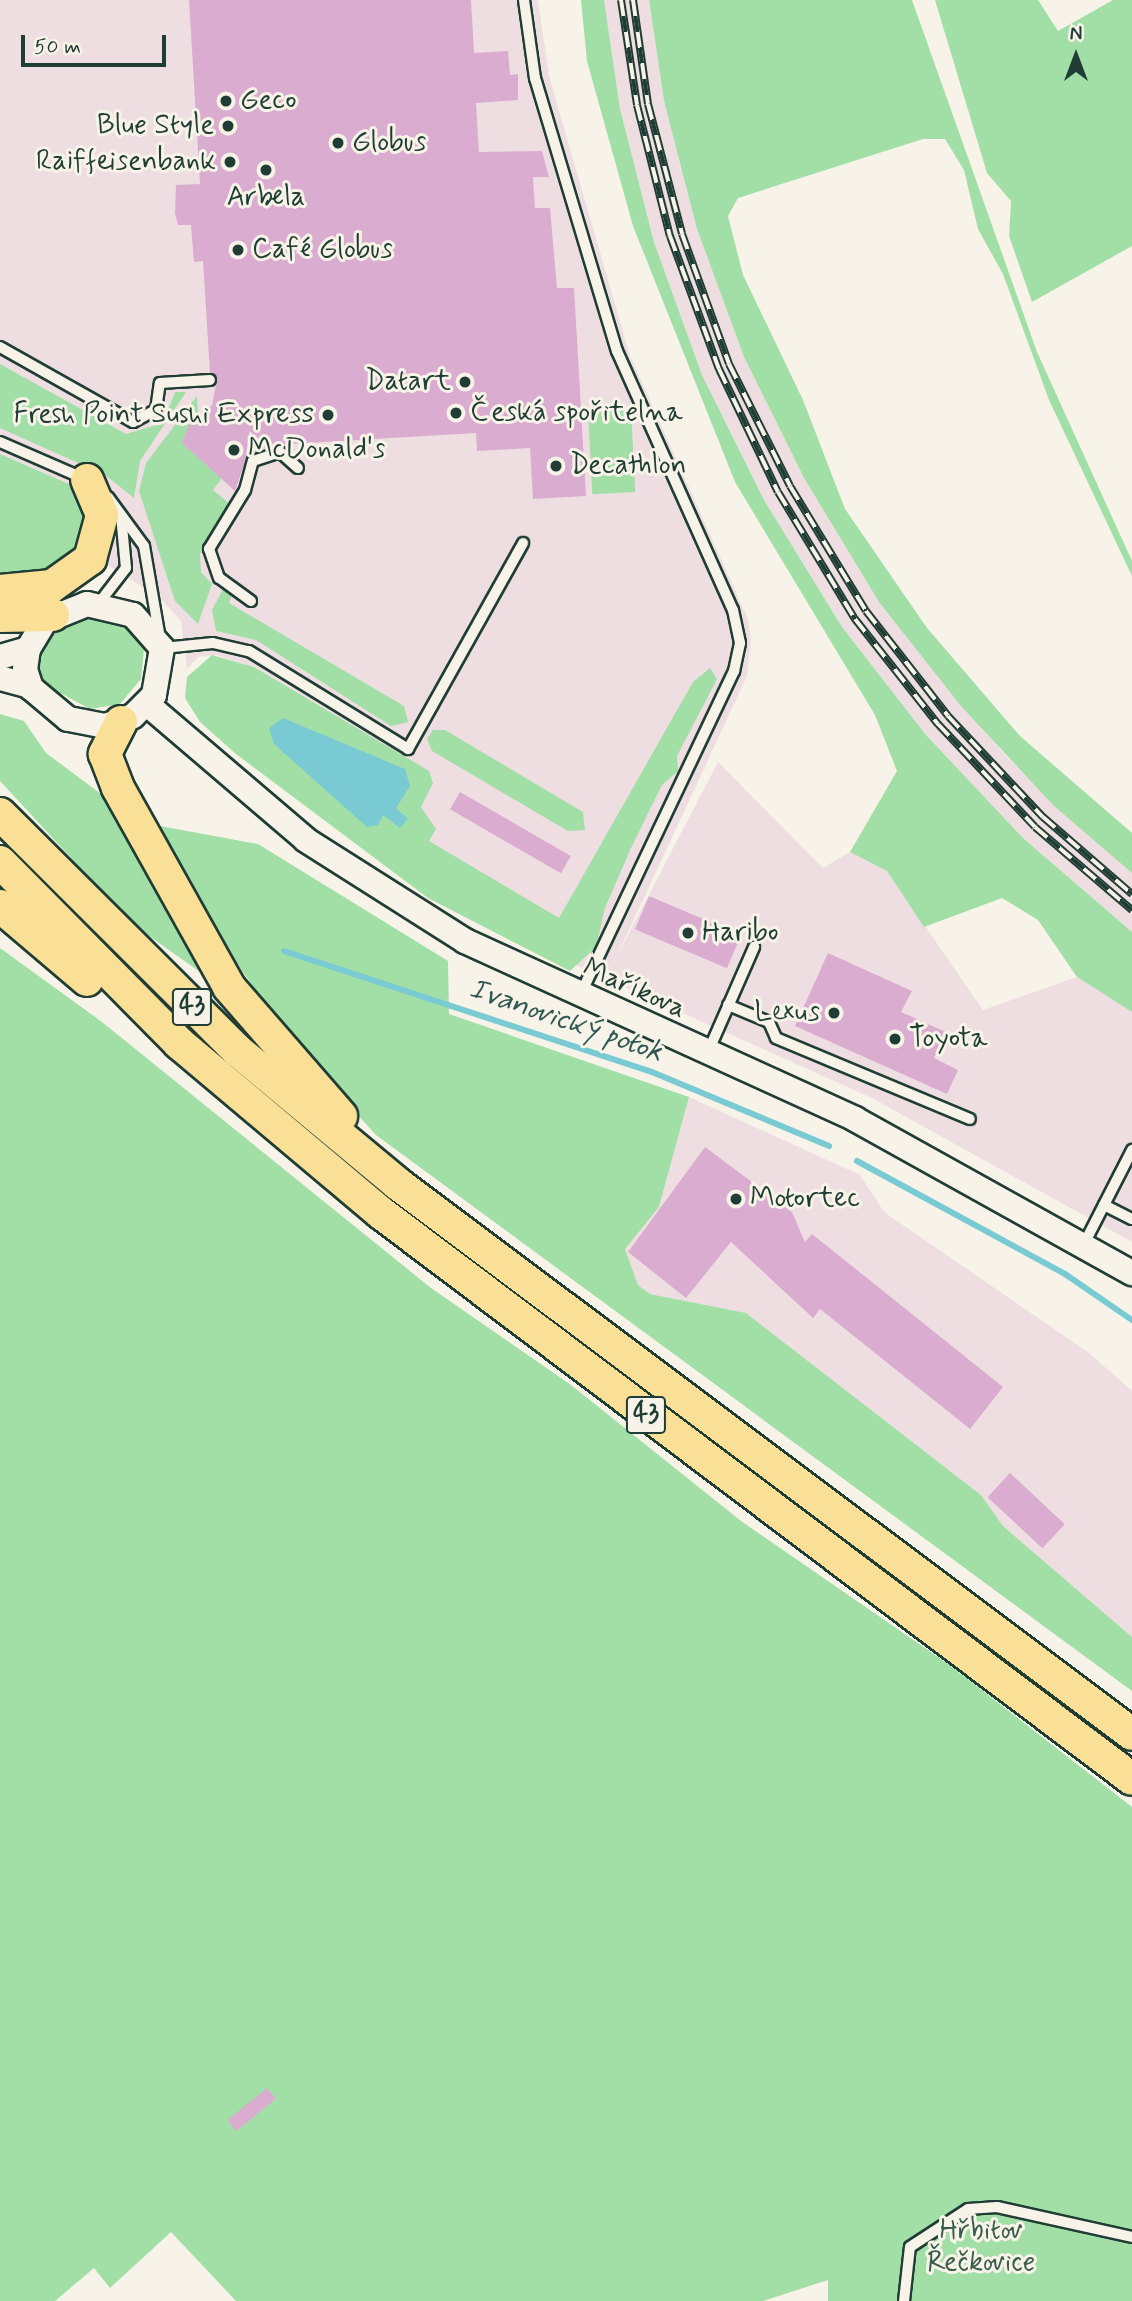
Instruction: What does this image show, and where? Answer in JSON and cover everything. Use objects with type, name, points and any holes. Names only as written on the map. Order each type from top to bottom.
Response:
[{"type":"highway","points":[[0,591],[52,586],[90,559],[102,515],[87,480]]},
{"type":"highway","points":[[0,616],[53,615]]},
{"type":"highway","points":[[121,722],[107,743],[111,776],[229,987],[398,1184]]},
{"type":"highway","name":"43","points":[[0,814],[238,1051],[398,1184],[1132,1734]]},
{"type":"highway","name":"43","points":[[0,862],[179,1044],[515,1318],[1132,1779]]},
{"type":"highway","points":[[0,906],[102,993],[179,1044]]},
{"type":"street","points":[[0,657],[28,649],[53,615],[99,603],[133,615],[161,644],[161,678],[147,704],[121,722],[74,722],[29,686],[0,678]]},
{"type":"street","points":[[28,649],[29,686]]},
{"type":"street","name":"Maříkova","points":[[147,704],[342,867],[465,941],[579,997],[855,1119],[1132,1273]]},
{"type":"lane","points":[[524,0],[535,78],[617,351],[733,610],[740,643],[734,671],[579,997]]},
{"type":"lane","points":[[2,349],[133,422],[156,410],[160,383],[210,380]]},
{"type":"lane","points":[[0,442],[87,480],[120,511],[145,546],[161,644],[213,643],[249,651],[408,749],[523,544]]},
{"type":"lane","points":[[251,601],[219,578],[208,549],[245,490],[253,461],[280,452],[298,468]]},
{"type":"lane","points":[[99,603],[126,568],[120,511]]},
{"type":"lane","points":[[708,1054],[754,947]]},
{"type":"lane","points":[[728,1005],[769,1022],[776,1038],[970,1119]]},
{"type":"lane","points":[[1084,1244],[1132,1150]]},
{"type":"lane","points":[[1104,1206],[1132,1219]]},
{"type":"lane","points":[[904,2301],[910,2247],[968,2209],[997,2207],[1132,2237]]},
{"type":"shaded area","points":[[0,0],[538,0],[549,76],[630,356],[748,619],[751,642],[747,676],[615,960],[718,762],[823,868],[850,852],[887,871],[983,1010],[1077,977],[1132,1012],[1132,1242],[870,1097],[517,939],[383,864],[433,781],[428,772],[254,667],[216,655],[198,657],[187,669],[181,621],[160,598],[87,552],[76,487],[0,454]]},
{"type":"shaded area","points":[[604,0],[649,0],[664,101],[697,229],[744,357],[804,478],[879,602],[1006,756],[1132,873],[1132,932],[1023,838],[926,735],[842,627],[764,500],[702,375],[654,242],[620,109]]},
{"type":"shaded area","points":[[689,1097],[860,1175],[884,1212],[1089,1353],[1132,1391],[1132,1637],[1003,1526],[981,1495],[746,1313],[650,1294],[638,1285],[625,1249],[659,1207]]},
{"type":"green space","points":[[581,0],[604,0],[620,109],[654,242],[702,375],[764,500],[842,627],[926,735],[1023,838],[1132,932],[1132,1012],[1077,977],[1038,920],[1002,898],[924,927],[887,871],[850,852],[897,771],[875,715],[735,482],[633,226],[587,61]]},
{"type":"green space","points":[[649,0],[912,0],[1037,352],[1132,561],[1132,576],[1049,400],[1003,274],[978,229],[964,170],[945,139],[923,139],[738,198],[728,216],[743,275],[803,400],[845,509],[927,628],[1020,736],[1132,833],[1132,873],[1054,806],[961,706],[879,602],[804,478],[744,357],[697,229],[664,101]]},
{"type":"green space","points":[[935,0],[1038,0],[1058,31],[1113,0],[1132,0],[1132,246],[1032,302],[1009,236],[1011,201],[987,173]]},
{"type":"green space","points":[[0,364],[126,434],[163,423],[175,392],[186,392],[140,461],[134,498],[105,475],[0,428]]},
{"type":"green space","points":[[197,396],[198,415],[189,425],[222,478],[213,490],[230,504],[200,554],[201,572],[212,584],[198,624],[175,601],[139,491],[146,463]]},
{"type":"green space","points":[[631,410],[635,492],[592,494],[588,412]]},
{"type":"green space","points":[[0,454],[76,487],[95,522],[62,572],[0,583]]},
{"type":"green space","points":[[223,589],[232,595],[229,603],[404,706],[408,722],[391,726],[256,640],[216,631],[212,610]]},
{"type":"green space","points":[[79,614],[113,615],[136,632],[144,648],[141,679],[120,704],[90,709],[38,681],[35,657],[56,625]]},
{"type":"green space","points":[[212,655],[254,667],[429,771],[433,783],[421,807],[436,829],[429,841],[559,918],[693,682],[710,668],[717,679],[677,756],[678,771],[662,785],[631,848],[605,908],[596,947],[570,971],[428,898],[236,754],[200,722],[185,698],[187,677]]},
{"type":"green space","points":[[0,714],[24,721],[46,753],[109,800],[200,972],[132,924],[0,781]]},
{"type":"green space","points":[[433,730],[445,730],[583,812],[585,830],[568,831],[432,751],[427,739]]},
{"type":"green space","points":[[160,826],[258,844],[448,961],[449,1014],[689,1097],[659,1207],[625,1249],[638,1285],[650,1294],[746,1313],[981,1495],[1003,1526],[1132,1637],[1132,1691],[376,1135],[291,1042],[236,962]]},
{"type":"green space","name":"Hřbitov Řečkovice","points":[[0,948],[102,1022],[431,1288],[571,1385],[741,1521],[951,1666],[1132,1807],[1132,2301],[828,2301],[828,2280],[763,2301],[236,2301],[171,2232],[110,2288],[94,2268],[55,2301],[0,2301]]},
{"type":"water","points":[[283,718],[405,769],[410,786],[396,808],[408,819],[400,828],[383,815],[378,825],[367,827],[274,744],[269,728]]},
{"type":"building","points":[[189,0],[471,0],[474,53],[508,51],[510,75],[518,74],[518,100],[476,103],[479,152],[542,151],[549,177],[533,177],[535,208],[550,208],[557,288],[574,288],[586,496],[533,499],[530,448],[477,451],[476,433],[272,445],[247,456],[235,491],[182,443],[189,425],[212,405],[217,380],[210,373],[203,261],[194,262],[191,225],[178,225],[175,213],[176,185],[200,184]]},
{"type":"building","points":[[460,792],[571,856],[561,873],[450,809]]},
{"type":"building","name":"Haribo","points":[[649,896],[741,935],[727,968],[635,929]]},
{"type":"building","points":[[828,953],[912,991],[901,1012],[946,1032],[934,1058],[958,1070],[947,1094],[795,1026]]},
{"type":"building","points":[[705,1147],[792,1212],[805,1242],[812,1234],[1003,1387],[970,1429],[820,1309],[813,1318],[731,1242],[686,1298],[628,1252]]},
{"type":"building","points":[[1010,1473],[1065,1524],[1042,1548],[987,1497]]},
{"type":"building","points":[[267,2088],[276,2099],[236,2131],[227,2120]]},
{"type":"waterway","name":"Ivanovický potok","points":[[284,951],[652,1072],[829,1146]]},
{"type":"waterway","name":"Ivanovický potok","points":[[857,1161],[1065,1274],[1132,1320]]},
{"type":"railway","points":[[621,0],[637,105],[670,236],[719,369],[778,492],[855,619],[938,724],[1035,827],[1132,910]]},
{"type":"railway","points":[[633,0],[648,104],[682,234],[729,364],[790,486],[866,611],[948,716],[1043,817],[1132,894]]},
{"type":"place","name":"Geco","points":[[226,101]]},
{"type":"place","name":"Blue Style","points":[[228,126]]},
{"type":"place","name":"Globus","points":[[338,143]]},
{"type":"place","name":"Raiffeisenbank","points":[[230,162]]},
{"type":"place","name":"Arbela","points":[[266,170]]},
{"type":"place","name":"Café Globus","points":[[238,250]]},
{"type":"place","name":"Datart","points":[[465,382]]},
{"type":"place","name":"Česká spořitelna","points":[[456,413]]},
{"type":"place","name":"Fresh Point Sushi Express","points":[[328,415]]},
{"type":"place","name":"McDonald's","points":[[234,450]]},
{"type":"place","name":"Decathlon","points":[[556,466]]},
{"type":"place","name":"Haribo","points":[[688,933]]},
{"type":"place","name":"Lexus","points":[[834,1013]]},
{"type":"place","name":"Toyota","points":[[895,1039]]},
{"type":"place","name":"Motortec","points":[[736,1199]]}]
